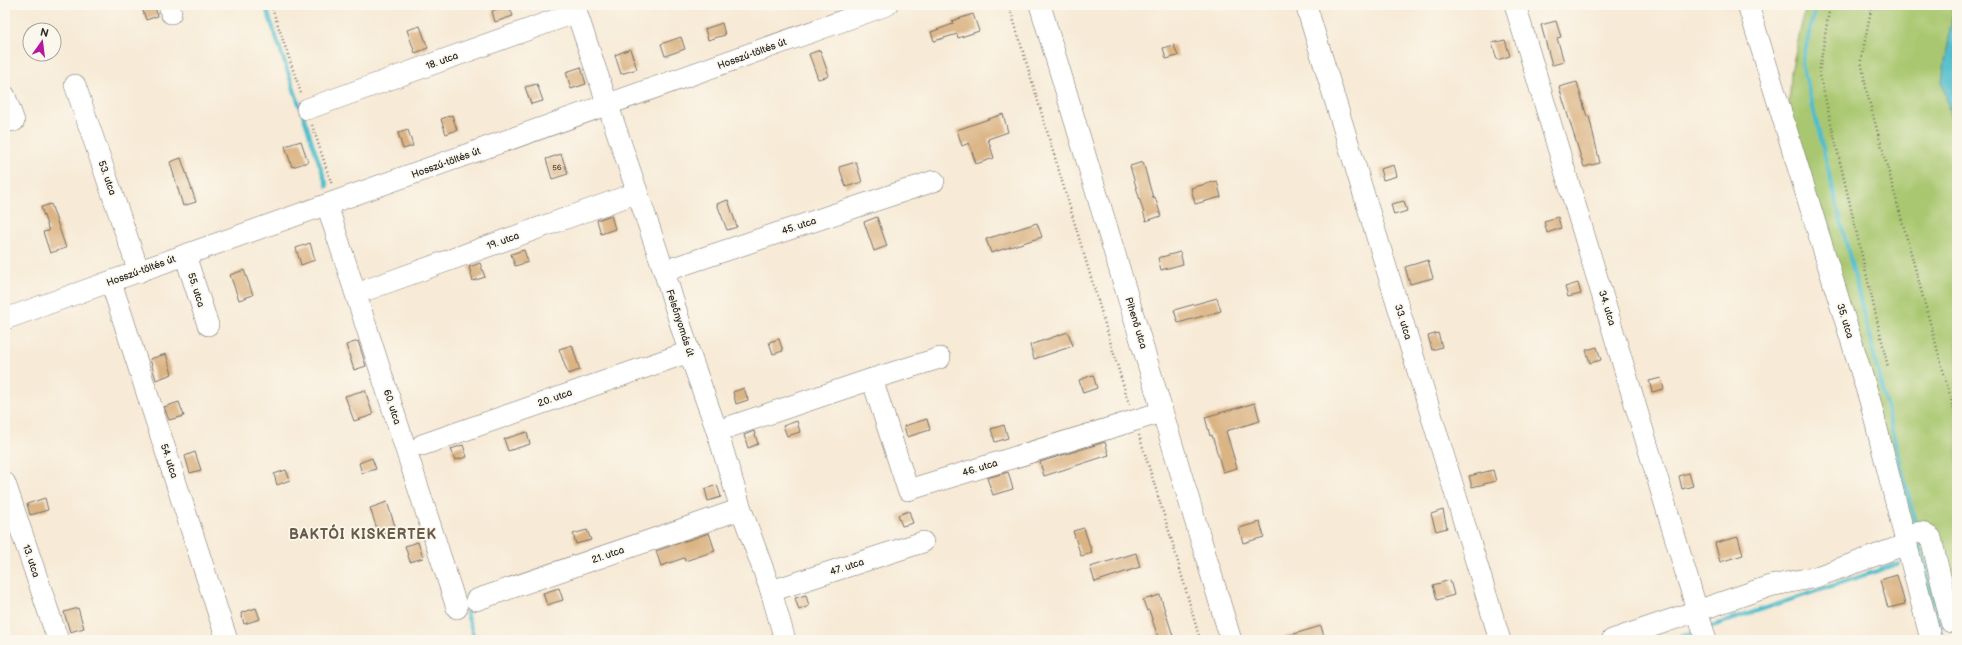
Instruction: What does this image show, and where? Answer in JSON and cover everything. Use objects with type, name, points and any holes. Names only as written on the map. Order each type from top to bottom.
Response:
[{"type":"street","name":"Hosszú-töltés út","points":[[5,319],[887,5]]},
{"type":"street","name":"Pihenő utca","points":[[1040,5],[1231,640]]},
{"type":"street","name":"33. utca","points":[[1306,5],[1500,640]]},
{"type":"street","name":"34. utca","points":[[1515,5],[1706,640]]},
{"type":"street","name":"35. utca","points":[[1748,5],[1870,401],[1906,539],[1930,640]]},
{"type":"street","name":"Felsőnyomás út","points":[[576,9],[636,193],[664,271],[689,352],[717,431],[741,509],[771,592],[785,640]]},
{"type":"street","name":"18. utca","points":[[307,109],[576,9]]},
{"type":"street","name":"53. utca","points":[[75,85],[139,272]]},
{"type":"street","points":[[5,96],[14,121]]},
{"type":"street","name":"45. utca","points":[[664,271],[934,181]]},
{"type":"street","name":"19. utca","points":[[369,289],[636,193]]},
{"type":"street","name":"60. utca","points":[[327,205],[466,604]]},
{"type":"street","name":"55. utca","points":[[185,255],[208,325]]},
{"type":"street","name":"54. utca","points":[[111,282],[228,640]]},
{"type":"street","name":"20. utca","points":[[422,445],[689,352]]},
{"type":"street","points":[[717,431],[940,358]]},
{"type":"street","name":"46. utca","points":[[872,379],[908,490],[1162,412]]},
{"type":"street","name":"13. utca","points":[[5,483],[58,640]]},
{"type":"street","name":"21. utca","points":[[466,604],[741,509]]},
{"type":"street","points":[[1612,640],[1770,586],[1816,577],[1921,532],[1931,538],[1951,622],[1957,623]]},
{"type":"street","name":"47. utca","points":[[771,592],[922,542]]},
{"type":"path","points":[[1009,5],[1134,421],[1172,541],[1200,640]]},
{"type":"path","points":[[1830,5],[1819,72],[1888,367]]},
{"type":"path","points":[[1872,5],[1861,60],[1867,93],[1957,421]]},
{"type":"green space","points":[[1806,5],[1957,5],[1957,617],[1932,624],[1789,113],[1791,71]]},
{"type":"water","points":[[1954,5],[1957,5],[1957,143],[1942,81]]},
{"type":"building","points":[[141,5],[154,5],[158,16],[146,20]]},
{"type":"building","points":[[509,5],[513,16],[495,22],[492,11]]},
{"type":"building","points":[[973,14],[979,31],[958,38],[957,34],[934,41],[931,32],[953,24],[952,21]]},
{"type":"building","points":[[1556,21],[1561,37],[1557,38],[1564,62],[1552,65],[1541,25]]},
{"type":"building","points":[[722,23],[725,35],[708,40],[705,29]]},
{"type":"building","points":[[420,26],[428,48],[415,53],[407,30]]},
{"type":"building","points":[[681,37],[685,49],[665,56],[661,44]]},
{"type":"building","points":[[1505,40],[1510,56],[1497,60],[1492,43]]},
{"type":"building","points":[[1174,45],[1178,56],[1166,59],[1163,48]]},
{"type":"building","points":[[630,49],[637,69],[621,74],[615,55]]},
{"type":"building","points":[[820,50],[829,76],[818,79],[809,54]]},
{"type":"building","points":[[581,67],[586,84],[571,89],[566,72]]},
{"type":"building","points":[[1577,82],[1587,117],[1589,116],[1600,163],[1584,167],[1559,87]]},
{"type":"building","points":[[537,84],[543,101],[531,104],[525,87]]},
{"type":"building","points":[[1003,114],[1008,132],[988,139],[994,158],[976,164],[969,143],[962,146],[957,130]]},
{"type":"building","points":[[452,115],[457,130],[446,134],[441,119]]},
{"type":"building","points":[[408,130],[413,146],[403,149],[398,133]]},
{"type":"building","points":[[301,141],[308,162],[292,167],[285,146]]},
{"type":"building","points":[[561,154],[568,174],[552,179],[546,159]]},
{"type":"building","points":[[181,158],[196,202],[183,206],[170,162]]},
{"type":"building","points":[[856,162],[862,182],[846,187],[839,167]]},
{"type":"building","points":[[1143,162],[1153,198],[1155,197],[1161,216],[1146,221],[1130,166]]},
{"type":"building","points":[[1394,165],[1397,176],[1383,180],[1380,169]]},
{"type":"building","points":[[1217,181],[1221,197],[1195,204],[1191,188]]},
{"type":"building","points":[[728,200],[737,227],[727,230],[717,204]]},
{"type":"building","points":[[1404,201],[1407,211],[1394,215],[1391,204]]},
{"type":"building","points":[[51,204],[66,248],[50,253],[43,232],[49,231],[41,207]]},
{"type":"building","points":[[611,215],[615,229],[601,234],[597,220]]},
{"type":"building","points":[[877,217],[887,246],[874,251],[864,222]]},
{"type":"building","points":[[1558,217],[1561,228],[1547,233],[1544,221]]},
{"type":"building","points":[[1037,223],[1042,237],[991,253],[986,239]]},
{"type":"building","points":[[310,243],[315,260],[301,265],[296,248]]},
{"type":"building","points":[[524,250],[528,262],[515,266],[511,254]]},
{"type":"building","points":[[1180,252],[1183,264],[1161,270],[1158,258]]},
{"type":"building","points":[[1428,260],[1433,278],[1410,284],[1405,267]]},
{"type":"building","points":[[480,263],[485,277],[473,281],[469,267]]},
{"type":"building","points":[[244,270],[253,295],[239,300],[230,275]]},
{"type":"building","points":[[1578,283],[1581,294],[1568,297],[1565,287]]},
{"type":"building","points":[[1217,298],[1221,311],[1178,323],[1174,310]]},
{"type":"building","points":[[1068,332],[1073,346],[1034,359],[1030,345]]},
{"type":"building","points":[[1438,333],[1442,347],[1432,350],[1428,336]]},
{"type":"building","points":[[779,339],[783,351],[773,354],[769,342]]},
{"type":"building","points":[[358,341],[366,366],[354,370],[346,345]]},
{"type":"building","points":[[572,345],[580,370],[568,374],[559,349]]},
{"type":"building","points":[[1597,347],[1601,360],[1590,363],[1586,350]]},
{"type":"building","points":[[166,354],[172,374],[156,380],[150,359]]},
{"type":"building","points":[[1093,375],[1097,388],[1083,393],[1079,380]]},
{"type":"building","points":[[1661,378],[1664,389],[1652,392],[1649,381]]},
{"type":"building","points":[[744,388],[748,400],[736,404],[733,392]]},
{"type":"building","points":[[365,390],[373,415],[354,421],[345,396]]},
{"type":"building","points":[[179,402],[184,416],[169,420],[164,407]]},
{"type":"building","points":[[1255,403],[1260,421],[1226,431],[1237,468],[1223,472],[1205,417]]},
{"type":"building","points":[[927,419],[930,430],[907,437],[904,426]]},
{"type":"building","points":[[797,421],[800,432],[787,436],[783,426]]},
{"type":"building","points":[[1004,425],[1008,438],[995,442],[991,429]]},
{"type":"building","points":[[754,431],[758,444],[748,448],[744,435]]},
{"type":"building","points":[[527,432],[530,444],[508,451],[504,439]]},
{"type":"building","points":[[1105,442],[1109,455],[1044,476],[1040,462]]},
{"type":"building","points":[[463,445],[467,457],[455,460],[451,449]]},
{"type":"building","points":[[195,452],[201,470],[190,473],[185,456]]},
{"type":"building","points":[[372,458],[376,469],[362,473],[359,463]]},
{"type":"building","points":[[286,470],[290,480],[277,485],[274,474]]},
{"type":"building","points":[[1493,470],[1496,481],[1472,487],[1469,476]]},
{"type":"building","points":[[1008,472],[1013,489],[993,495],[987,478]]},
{"type":"building","points":[[1689,473],[1693,486],[1682,489],[1679,476]]},
{"type":"building","points":[[717,485],[721,497],[708,501],[705,489]]},
{"type":"building","points":[[45,498],[48,510],[30,515],[27,504]]},
{"type":"building","points":[[387,502],[396,529],[379,535],[370,508]]},
{"type":"building","points":[[1443,510],[1447,528],[1436,531],[1431,514]]},
{"type":"building","points":[[909,511],[913,523],[902,526],[898,515]]},
{"type":"building","points":[[1260,522],[1264,537],[1243,543],[1239,528]]},
{"type":"building","points":[[1084,528],[1092,553],[1081,556],[1073,531]]},
{"type":"building","points":[[587,530],[591,540],[576,544],[573,534]]},
{"type":"building","points":[[709,533],[715,551],[685,561],[684,558],[661,566],[656,551]]},
{"type":"building","points":[[1738,537],[1743,555],[1720,562],[1715,543]]},
{"type":"building","points":[[418,542],[423,558],[410,562],[405,546]]},
{"type":"building","points":[[1136,553],[1140,567],[1095,582],[1090,567]]},
{"type":"building","points":[[1897,575],[1905,604],[1888,608],[1880,580]]},
{"type":"building","points":[[1450,580],[1454,595],[1437,600],[1433,585]]},
{"type":"building","points":[[559,588],[563,600],[547,605],[543,593]]},
{"type":"building","points":[[806,595],[809,606],[799,610],[795,598]]},
{"type":"building","points":[[1160,595],[1173,636],[1159,640],[1149,610],[1147,611],[1143,600]]},
{"type":"building","points":[[78,608],[84,628],[70,632],[64,612]]},
{"type":"building","points":[[256,608],[260,619],[244,624],[241,613]]},
{"type":"building","points":[[1321,626],[1325,640],[1284,640],[1284,637]]},
{"type":"waterway","points":[[265,5],[300,107]]},
{"type":"waterway","points":[[1816,5],[1802,63],[1916,527]]},
{"type":"waterway","points":[[303,115],[327,186]]},
{"type":"waterway","points":[[1919,540],[1943,640]]},
{"type":"waterway","points":[[1712,626],[1898,564]]},
{"type":"waterway","points":[[466,612],[475,640]]},
{"type":"waterway","points":[[1669,640],[1696,632]]},
{"type":"district","name":"BAKTÓI KISKERTEK","points":[[363,534]]}]
